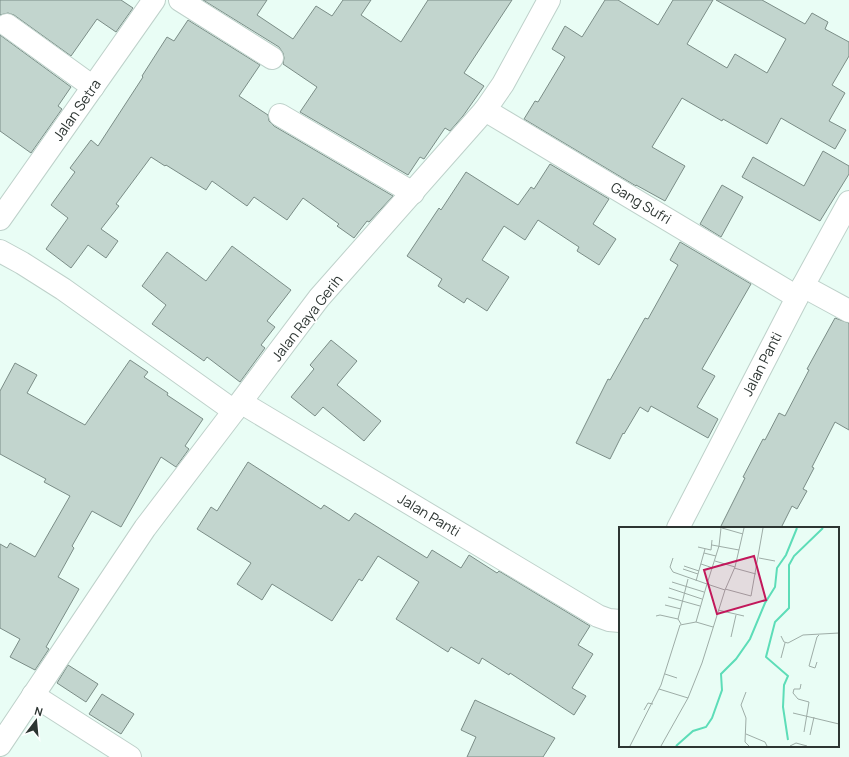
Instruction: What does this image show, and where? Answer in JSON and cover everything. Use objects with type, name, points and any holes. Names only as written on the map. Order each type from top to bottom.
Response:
[{"type":"street","name":"Jalan Setra","points":[[0,219],[154,0]]},
{"type":"street","points":[[180,0],[272,58]]},
{"type":"street","name":"Jalan Raya Gerih","points":[[0,745],[145,528],[319,298],[485,110],[503,84],[549,0]]},
{"type":"street","points":[[7,25],[93,87]]},
{"type":"street","name":"Gang Sufri","points":[[485,110],[800,292],[849,311]]},
{"type":"street","points":[[280,115],[413,193]]},
{"type":"street","name":"Jalan Panti","points":[[679,527],[800,292],[849,202]]},
{"type":"street","points":[[0,251],[63,288],[238,407]]},
{"type":"street","name":"Jalan Panti","points":[[238,407],[598,616],[609,620],[619,621]]},
{"type":"street","points":[[33,695],[130,757]]},
{"type":"building","points":[[0,0],[121,0],[133,8],[116,32],[97,19],[71,56],[14,15],[8,13],[0,15]]},
{"type":"building","points":[[203,0],[267,0],[257,15],[293,39],[316,6],[332,16],[343,0],[371,0],[361,15],[401,42],[428,0],[512,0],[464,73],[484,86],[463,116],[450,131],[445,128],[424,159],[420,157],[408,175],[300,112],[317,87],[283,64],[283,53],[279,47]]},
{"type":"building","points":[[605,0],[618,0],[658,25],[673,0],[713,0],[687,44],[727,68],[735,54],[767,73],[786,39],[716,0],[762,0],[805,24],[812,13],[828,22],[825,29],[849,42],[849,56],[832,85],[845,93],[829,121],[846,130],[835,149],[781,118],[767,144],[682,98],[652,147],[685,166],[665,201],[636,186],[524,119],[535,101],[538,102],[565,57],[552,49],[565,26],[582,37]]},
{"type":"building","points":[[188,20],[260,65],[239,96],[268,115],[269,121],[274,126],[393,196],[369,222],[367,221],[354,238],[337,226],[339,224],[303,198],[287,220],[254,197],[247,206],[212,181],[206,190],[151,157],[116,204],[119,206],[101,229],[118,241],[106,258],[88,245],[71,268],[46,249],[68,218],[51,205],[75,172],[70,168],[91,140],[98,146],[167,37],[174,41]]},
{"type":"building","points":[[0,35],[71,87],[58,106],[62,109],[31,153],[0,131]]},
{"type":"building","points":[[823,151],[849,166],[849,174],[820,221],[742,177],[753,157],[804,186]]},
{"type":"building","points":[[550,164],[609,199],[593,224],[616,239],[599,265],[577,251],[579,247],[538,220],[525,240],[504,226],[482,260],[509,277],[487,311],[467,298],[464,303],[438,286],[442,279],[407,256],[439,208],[441,210],[466,172],[518,205],[531,187],[534,189]]},
{"type":"building","points":[[722,185],[743,197],[721,237],[700,224]]},
{"type":"building","points":[[680,242],[751,284],[702,369],[715,376],[697,407],[718,419],[708,438],[651,406],[648,412],[640,407],[624,434],[623,433],[610,459],[576,443],[608,379],[610,380],[645,318],[648,319],[678,265],[670,260]]},
{"type":"building","points":[[232,246],[291,290],[267,321],[275,327],[261,345],[265,348],[240,382],[207,357],[204,361],[152,324],[166,305],[142,286],[167,252],[206,281]]},
{"type":"building","points":[[835,318],[849,323],[849,430],[835,422],[812,467],[814,468],[803,489],[807,491],[797,509],[792,506],[782,527],[720,527],[745,478],[743,477],[763,439],[765,440],[779,413],[785,416],[809,370],[807,369]]},
{"type":"building","points":[[331,340],[357,361],[337,385],[381,421],[364,441],[323,407],[315,416],[291,397],[314,369],[310,365]]},
{"type":"building","points":[[130,360],[148,372],[144,377],[168,393],[167,395],[203,419],[185,446],[189,449],[176,467],[161,457],[121,527],[92,511],[72,546],[74,548],[58,577],[79,589],[46,647],[49,649],[35,670],[10,657],[20,639],[0,628],[0,544],[7,548],[10,543],[35,557],[70,496],[44,482],[46,479],[0,454],[0,391],[15,363],[37,375],[27,393],[85,425]]},
{"type":"building","points":[[248,462],[321,509],[324,505],[349,521],[355,513],[427,558],[432,550],[461,568],[469,555],[497,573],[499,571],[590,626],[578,645],[593,654],[572,688],[586,696],[574,715],[510,673],[509,675],[482,658],[479,664],[451,647],[448,652],[396,619],[419,582],[378,556],[362,581],[359,579],[332,621],[272,584],[262,600],[237,584],[251,563],[197,529],[211,507],[217,511]]},
{"type":"building","points":[[68,665],[98,684],[86,702],[57,683]]},
{"type":"building","points":[[102,694],[134,714],[121,734],[89,714]]},
{"type":"building","points":[[475,700],[555,738],[543,757],[467,757],[476,737],[461,730]]}]
